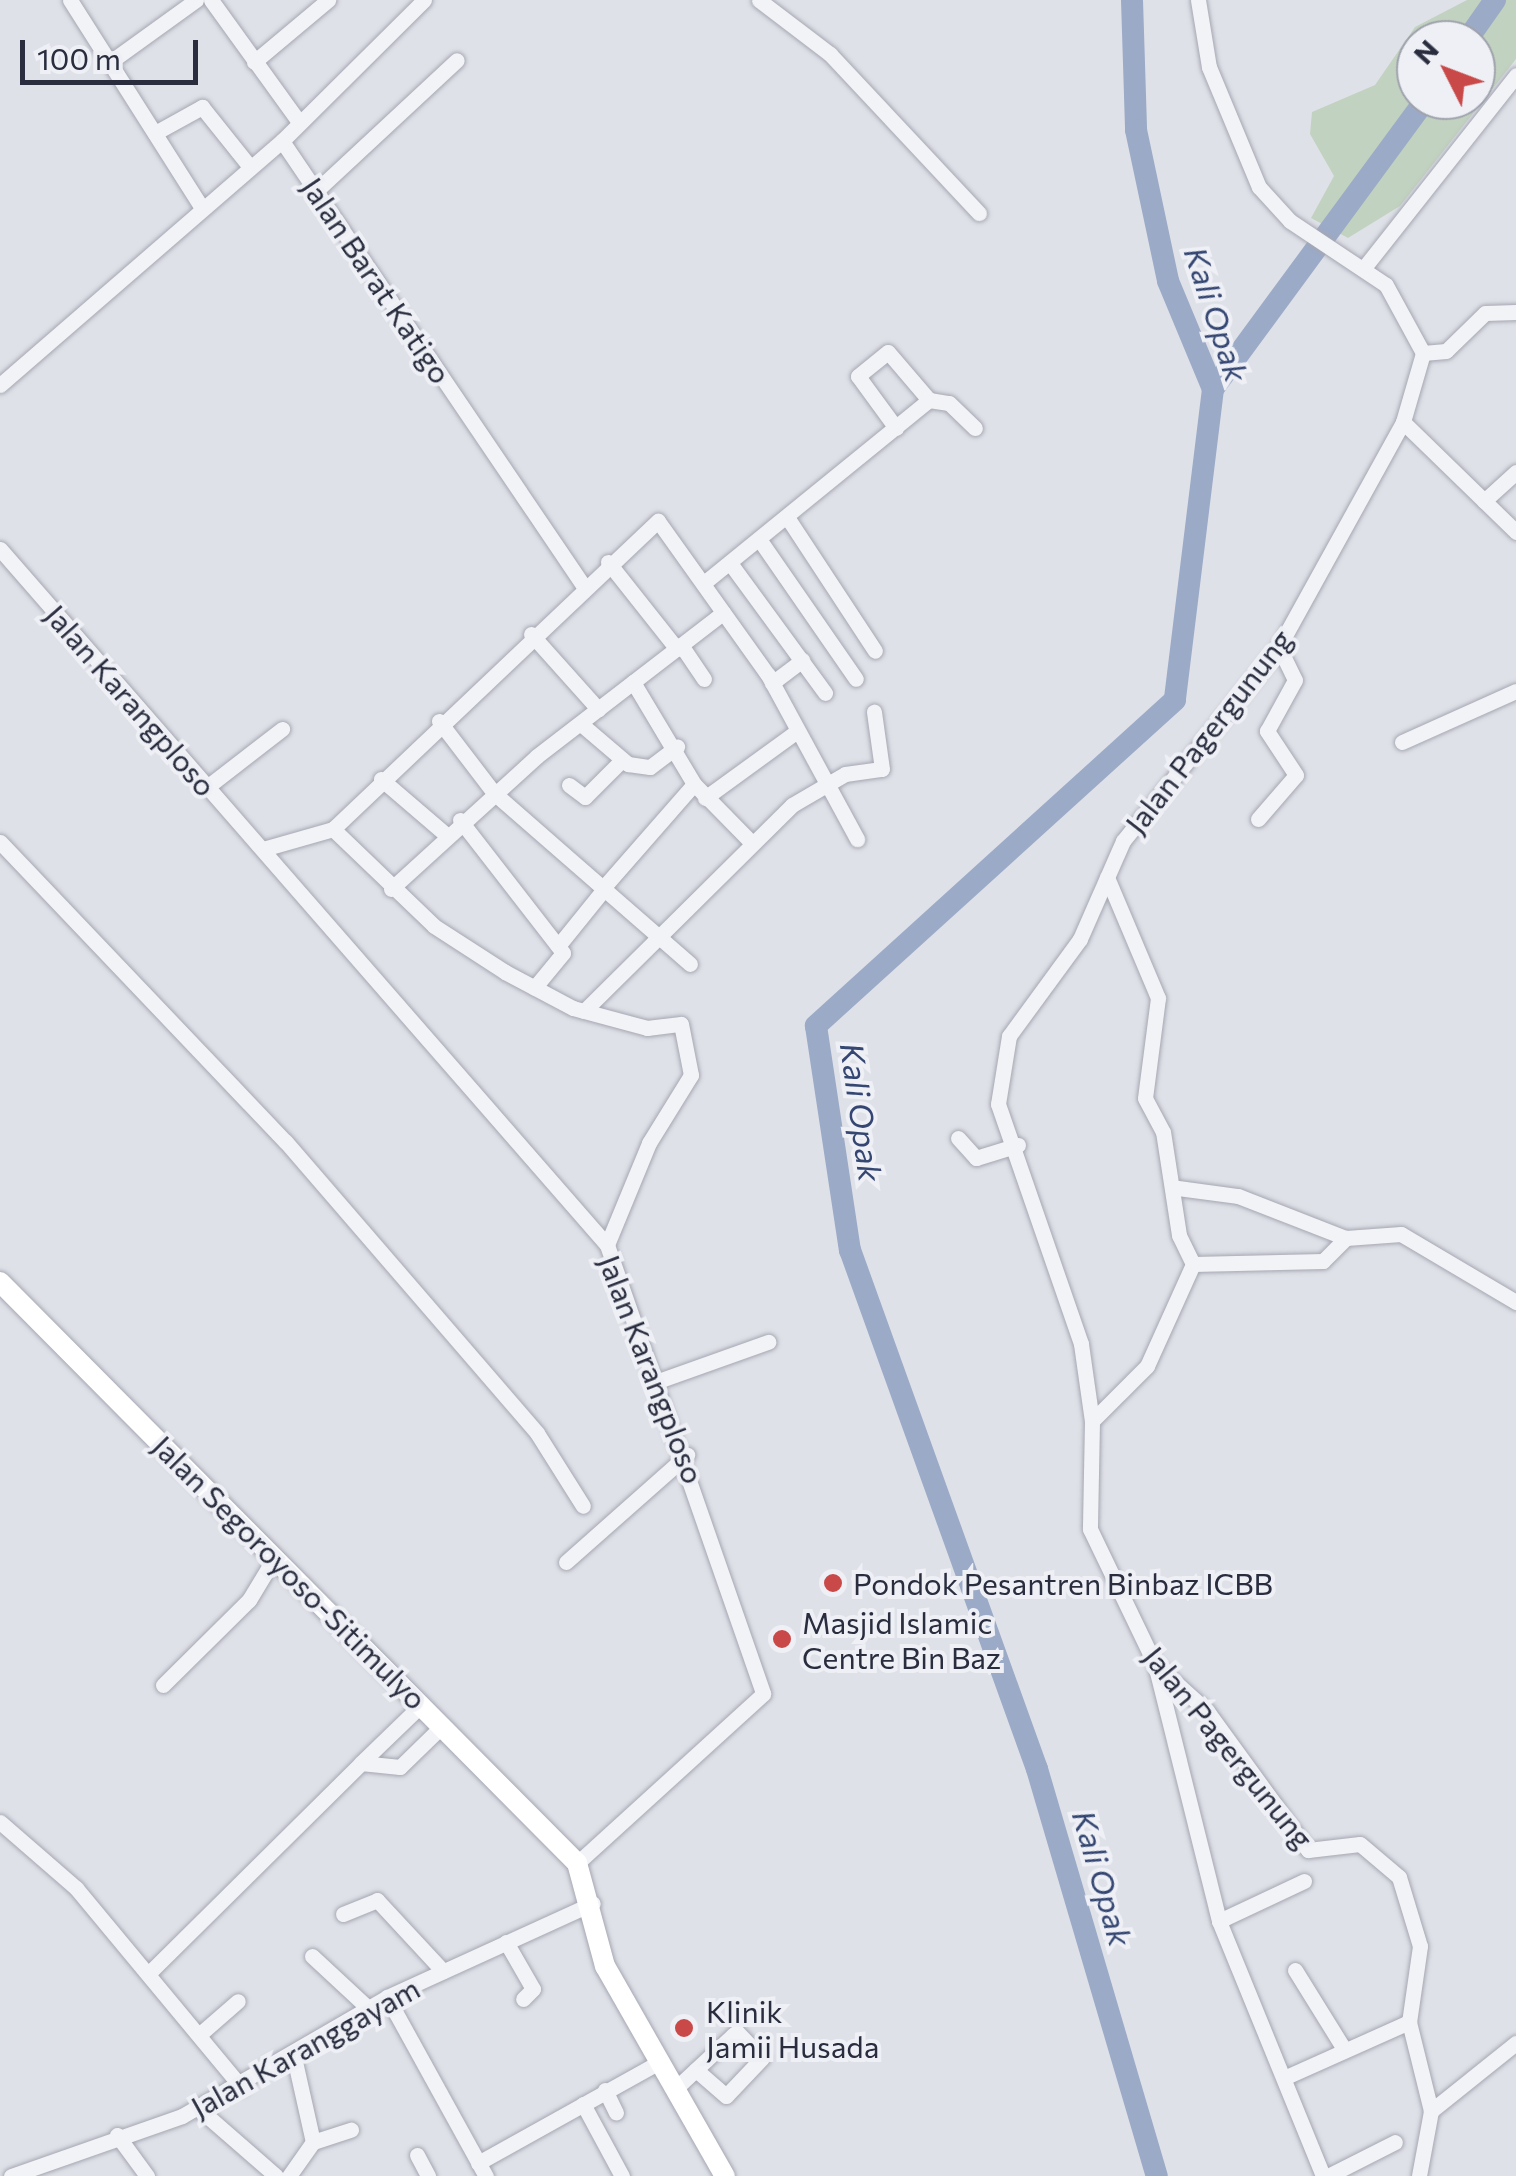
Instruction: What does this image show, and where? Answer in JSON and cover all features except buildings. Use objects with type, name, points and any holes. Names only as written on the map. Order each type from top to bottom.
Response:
[{"type":"main road","name":"Jalan Segoroyoso-Sitimulyo","points":[[3,1290],[578,1862]]},
{"type":"main road","points":[[578,1862],[594,1903],[605,1966],[725,2176]]},
{"type":"street","points":[[70,0],[202,208]]},
{"type":"street","points":[[110,62],[196,0]]},
{"type":"street","points":[[212,0],[299,122]]},
{"type":"street","points":[[254,62],[328,0]]},
{"type":"street","points":[[0,385],[282,140],[424,0]]},
{"type":"street","points":[[760,0],[830,54],[979,214]]},
{"type":"street","points":[[1198,0],[1235,144],[1290,221],[1362,268],[1406,311],[1423,352],[1446,350],[1485,313],[1516,312]]},
{"type":"street","points":[[316,191],[458,60]]},
{"type":"street","points":[[1362,268],[1515,77]]},
{"type":"street","points":[[155,133],[202,107],[250,167]]},
{"type":"street","name":"Jalan Barat Katigo","points":[[282,140],[583,586]]},
{"type":"street","name":"Jalan Pagergunung","points":[[1419,2176],[1431,2111],[1409,2022],[1420,1946],[1390,1862],[1360,1844],[1308,1850],[1207,1711],[1155,1664],[1090,1530],[1092,1421],[1081,1344],[1018,1146],[998,1104],[1003,1053],[1080,939],[1123,840],[1280,648],[1403,422],[1423,352]]},
{"type":"street","points":[[896,428],[861,372],[893,354],[929,400],[949,403],[975,428]]},
{"type":"street","points":[[705,582],[929,400]]},
{"type":"street","points":[[1403,422],[1516,532]]},
{"type":"street","points":[[1484,501],[1516,472]]},
{"type":"street","points":[[787,517],[875,652]]},
{"type":"street","points":[[263,850],[333,828],[438,721],[608,562],[658,521],[705,582],[772,683],[856,839]]},
{"type":"street","points":[[758,539],[856,680]]},
{"type":"street","name":"Jalan Karangploso","points":[[0,549],[607,1245],[687,1454],[764,1694],[578,1862]]},
{"type":"street","points":[[608,562],[704,679]]},
{"type":"street","points":[[730,562],[825,693]]},
{"type":"street","points":[[391,889],[444,833],[723,613]]},
{"type":"street","points":[[531,634],[598,709]]},
{"type":"street","points":[[1258,820],[1296,775],[1267,731],[1295,680],[1280,648]]},
{"type":"street","points":[[772,683],[802,660]]},
{"type":"street","points":[[633,682],[676,747],[694,784],[752,843]]},
{"type":"street","points":[[1402,742],[1516,690]]},
{"type":"street","points":[[584,1010],[656,931],[752,843],[824,784],[882,769],[874,712]]},
{"type":"street","points":[[438,721],[494,793],[690,964]]},
{"type":"street","points":[[581,724],[622,760],[650,767],[676,747]]},
{"type":"street","points":[[208,786],[282,729]]},
{"type":"street","points":[[706,798],[796,732]]},
{"type":"street","points":[[569,785],[584,797],[622,760]]},
{"type":"street","points":[[381,778],[444,833]]},
{"type":"street","points":[[558,946],[694,784]]},
{"type":"street","points":[[460,820],[563,953],[534,988]]},
{"type":"street","points":[[333,828],[391,889],[534,988],[584,1010],[648,1028],[681,1024],[690,1055],[679,1104],[648,1143],[607,1245]]},
{"type":"street","points":[[0,842],[286,1142],[537,1433],[583,1506]]},
{"type":"street","points":[[1108,877],[1153,979],[1144,1098],[1178,1188],[1179,1235],[1194,1264]]},
{"type":"street","points":[[958,1138],[976,1158],[1018,1146]]},
{"type":"street","points":[[1178,1188],[1238,1196],[1346,1238],[1401,1234],[1516,1302]]},
{"type":"street","points":[[1194,1264],[1323,1261],[1346,1238]]},
{"type":"street","points":[[1092,1421],[1147,1366],[1194,1264]]},
{"type":"street","points":[[661,1380],[768,1342]]},
{"type":"street","points":[[566,1562],[687,1454]]},
{"type":"street","points":[[163,1686],[249,1600],[275,1557]]},
{"type":"street","points":[[1155,1664],[1219,1921],[1325,2176],[1395,2142]]},
{"type":"street","points":[[151,1971],[422,1704]]},
{"type":"street","points":[[361,1763],[400,1767],[443,1725]]},
{"type":"street","points":[[0,1822],[151,1971],[241,2088]]},
{"type":"street","points":[[1219,1921],[1304,1881]]},
{"type":"street","points":[[344,1914],[377,1900],[442,1971]]},
{"type":"street","name":"Jalan Karanggayam","points":[[11,2176],[198,2108],[241,2088],[387,1997],[594,1903]]},
{"type":"street","points":[[506,1942],[533,1988],[523,1999]]},
{"type":"street","points":[[312,1956],[369,2008]]},
{"type":"street","points":[[1295,1970],[1344,2049]]},
{"type":"street","points":[[387,1997],[480,2172],[605,2090],[658,2063]]},
{"type":"street","points":[[200,2034],[238,2001]]},
{"type":"street","points":[[1286,2077],[1409,2022]]},
{"type":"street","points":[[1431,2111],[1516,2043]]},
{"type":"street","points":[[294,2057],[313,2142]]},
{"type":"street","points":[[675,2089],[696,2070]]},
{"type":"street","points":[[605,2090],[616,2113]]},
{"type":"street","points":[[583,2104],[622,2176]]},
{"type":"street","points":[[198,2108],[276,2176]]},
{"type":"street","points":[[289,2176],[313,2142],[351,2130]]},
{"type":"street","points":[[117,2135],[148,2176]]},
{"type":"street","points":[[417,2155],[428,2176]]},
{"type":"green space","points":[[1467,0],[1516,0],[1516,59],[1496,84],[1496,20],[1428,20]]},
{"type":"green space","points":[[1396,55],[1396,120],[1468,120],[1400,206],[1348,238],[1311,218],[1334,176],[1310,134],[1312,112],[1375,85]]},
{"type":"waterway","name":"Kali Opak","points":[[1132,0],[1136,130],[1168,281],[1213,389],[1175,700],[816,1026],[850,1250],[1037,1769],[1157,2176]]},
{"type":"waterway","points":[[1481,20],[1495,0]]},
{"type":"waterway","points":[[1213,389],[1410,120]]},
{"type":"place","name":"Pondok Pesantren Binbaz ICBB","points":[[833,1583]]},
{"type":"place","name":"Masjid Islamic Centre Bin Baz","points":[[782,1639]]},
{"type":"place","name":"Klinik Jamii Husada","points":[[684,2028]]}]
